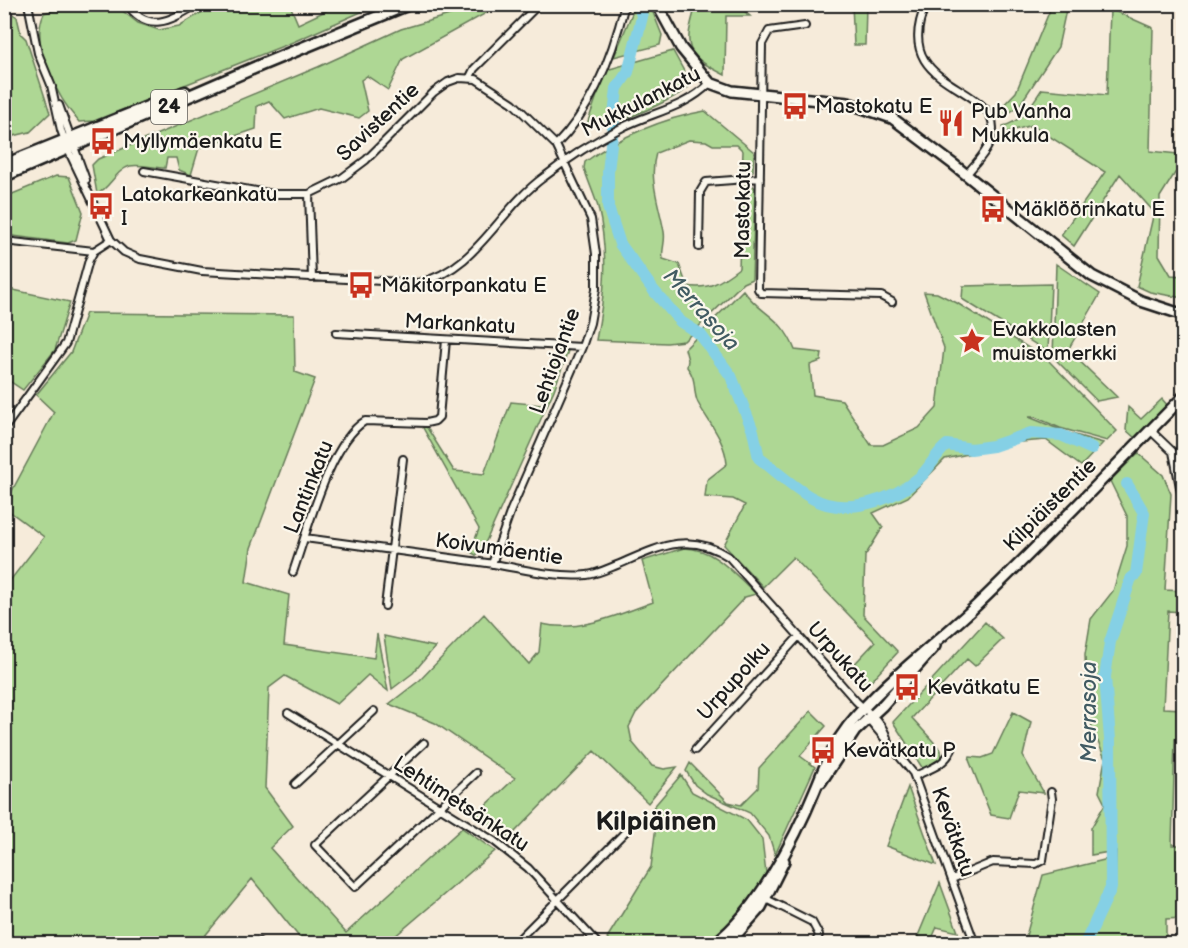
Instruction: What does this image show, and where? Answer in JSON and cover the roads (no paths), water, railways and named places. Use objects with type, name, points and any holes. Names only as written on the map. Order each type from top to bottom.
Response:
[{"type":"highway","name":"24","points":[[4,176],[70,144],[409,4]]},
{"type":"highway","name":"24","points":[[4,165],[70,144]]},
{"type":"street","points":[[4,241],[94,251],[111,240],[70,144],[38,53],[28,4]]},
{"type":"street","points":[[127,4],[149,21],[163,23],[198,4]]},
{"type":"street","points":[[556,145],[584,113],[598,81],[625,4]]},
{"type":"street","points":[[657,4],[681,48],[710,83]]},
{"type":"street","points":[[926,4],[917,31],[917,41],[924,58],[937,74],[983,106],[990,114],[993,124],[988,146],[966,175]]},
{"type":"street","points":[[534,9],[474,69],[470,77],[488,84],[513,103],[556,145],[567,162]]},
{"type":"street","name":"Mastokatu","points":[[804,26],[769,31],[762,44],[759,291],[881,296],[892,302]]},
{"type":"street","name":"Savistentie","points":[[144,171],[273,194],[309,194],[342,178],[366,160],[448,82],[470,77]]},
{"type":"street","name":"Mukkulankatu","points":[[111,240],[124,252],[140,259],[180,268],[227,274],[418,284],[435,279],[452,270],[470,256],[542,178],[622,128],[693,98],[710,83],[732,91],[824,98],[874,110],[910,130],[1092,276],[1141,301],[1184,315]]},
{"type":"street","name":"Lehtiojantie","points":[[492,564],[511,510],[582,347],[590,323],[596,289],[596,254],[591,219],[567,162]]},
{"type":"street","points":[[699,247],[700,192],[706,182],[760,178]]},
{"type":"street","points":[[309,194],[312,278]]},
{"type":"street","points":[[4,429],[66,343],[94,251]]},
{"type":"street","name":"Markankatu","points":[[336,333],[582,347]]},
{"type":"street","name":"Lantinkatu","points":[[293,572],[341,446],[365,421],[385,420],[409,424],[435,421],[439,417],[446,340]]},
{"type":"street","name":"Kilpiäistentie","points":[[816,789],[823,766],[833,747],[864,709],[917,656],[940,639],[1184,396]]},
{"type":"street","points":[[1150,430],[1173,452],[1181,492]]},
{"type":"street","points":[[385,606],[403,459]]},
{"type":"street","name":"Koivumäentie","points":[[305,538],[492,564],[556,576],[590,575],[659,547],[698,543],[715,548],[729,557],[792,628]]},
{"type":"street","name":"Urpukatu","points":[[792,628],[864,709]]},
{"type":"street","name":"Urpupolku","points":[[695,750],[799,636]]},
{"type":"street","name":"Kilpiäistentie","points":[[728,944],[743,930],[779,874],[789,844],[816,789],[841,750],[923,662],[940,639]]},
{"type":"street","name":"Kevätkatu","points":[[864,709],[871,717],[878,732],[887,738],[915,776],[975,944]]},
{"type":"street","points":[[295,784],[374,711]]},
{"type":"street","name":"Lehtimetsänkatu","points":[[288,713],[494,841],[528,868],[598,944]]},
{"type":"street","points":[[424,743],[315,845],[355,887],[476,773]]},
{"type":"street","points":[[915,776],[940,765],[947,759],[952,749]]},
{"type":"street","points":[[952,879],[993,862],[1036,864],[1043,860],[1052,799],[1050,792]]},
{"type":"street","points":[[514,944],[627,830]]},
{"type":"street","points":[[763,897],[812,922],[819,935],[815,944]]},
{"type":"street","name":"Kilpiäistentie","points":[[714,944],[763,897]]},
{"type":"waterway","name":"Merrasoja","points":[[639,4],[642,17],[628,72],[617,88],[608,172],[608,207],[620,244],[654,291],[681,322],[700,334],[731,376],[753,431],[759,458],[812,498],[839,506],[853,506],[897,493],[920,477],[947,445],[971,449],[993,446],[1031,433],[1061,435],[1092,449]]},
{"type":"waterway","name":"Merrasoja","points":[[1085,944],[1111,888],[1110,739],[1105,677],[1110,642],[1131,578],[1136,574],[1144,513],[1127,484]]},
{"type":"place","name":"Mastokatu E","points":[[795,106]]},
{"type":"place","name":"Pub Vanha Mukkula","points":[[951,123]]},
{"type":"place","name":"Myllymäenkatu E","points":[[103,141]]},
{"type":"place","name":"Latokarkeankatu I","points":[[101,206]]},
{"type":"place","name":"Mäklöörinkatu E","points":[[993,209]]},
{"type":"place","name":"Mäkitorpankatu E","points":[[361,285]]},
{"type":"place","name":"Evakkolasten muistomerkki","points":[[972,341]]},
{"type":"place","name":"Kevätkatu E","points":[[907,687]]},
{"type":"place","name":"Kevätkatu P","points":[[823,750]]},
{"type":"district","name":"Kilpiäinen","points":[[656,822]]}]
